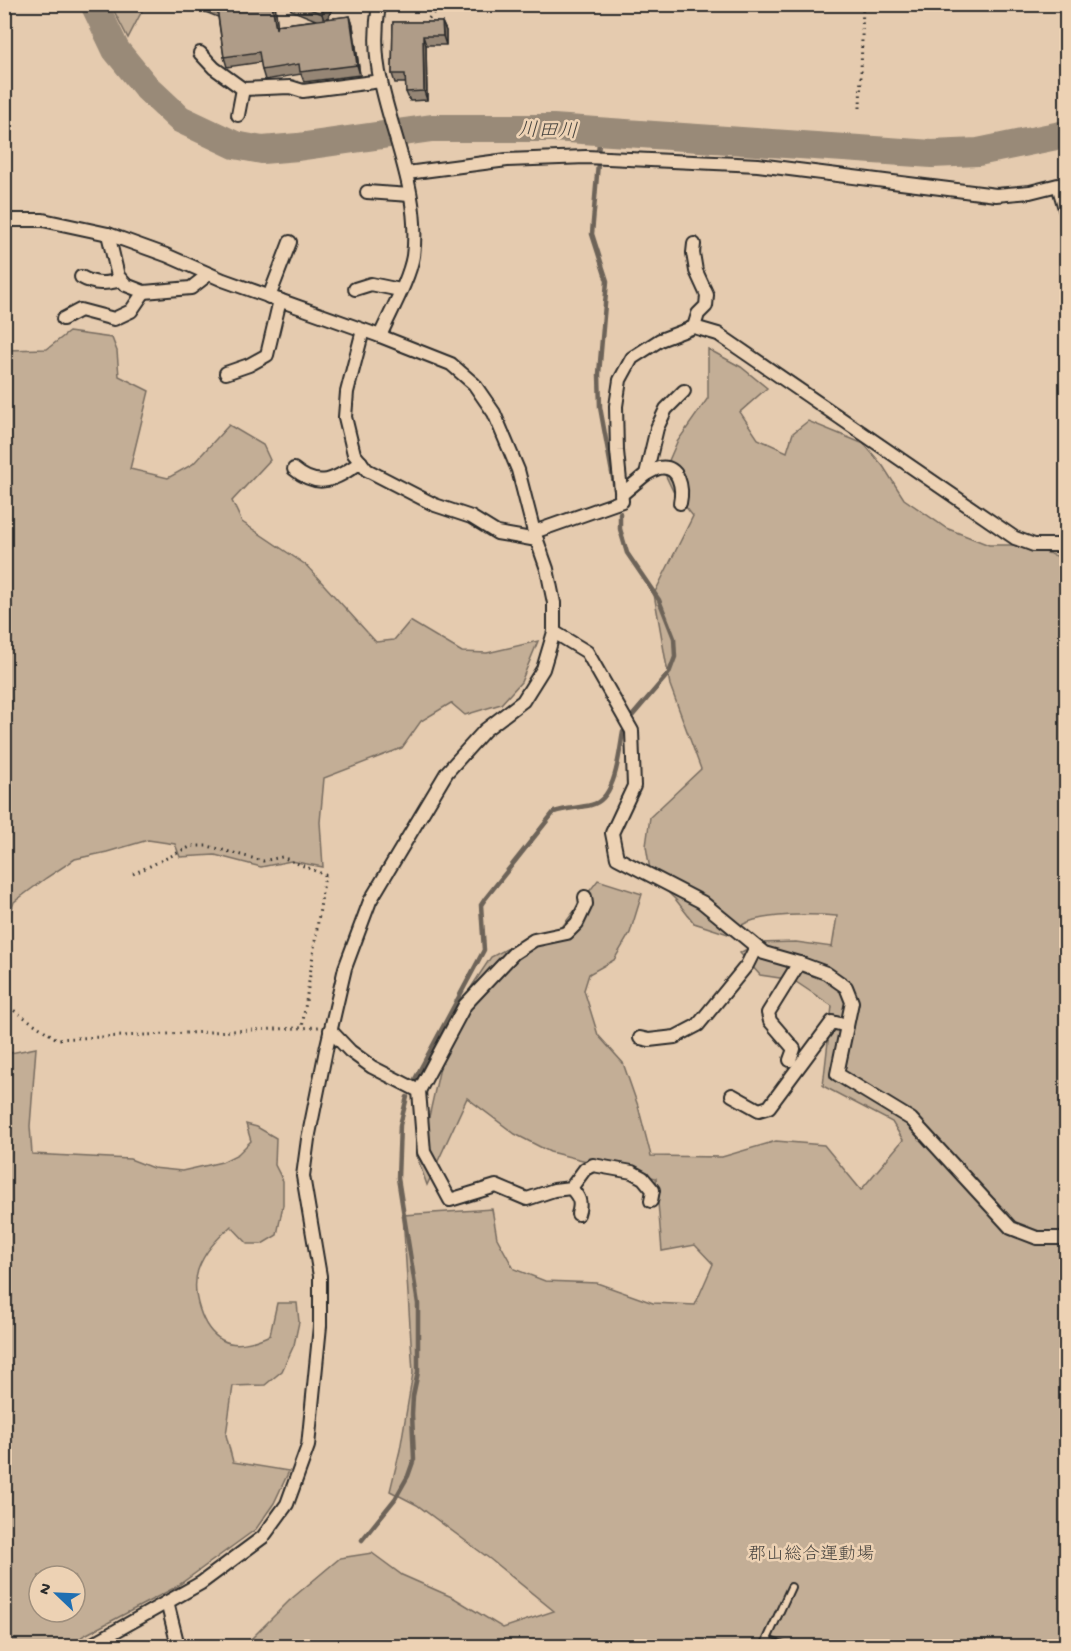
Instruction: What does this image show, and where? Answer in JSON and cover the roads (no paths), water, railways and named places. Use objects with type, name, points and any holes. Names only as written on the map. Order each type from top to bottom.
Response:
[{"type":"street","points":[[379,4],[376,45],[381,81],[405,169],[414,225],[413,250],[408,271],[380,336]]},
{"type":"street","points":[[200,53],[214,68],[243,89],[290,87],[303,91],[381,81]]},
{"type":"street","points":[[238,115],[243,89]]},
{"type":"street","points":[[405,169],[507,160],[586,157],[758,165],[996,195],[1030,192],[1058,185],[1066,212]]},
{"type":"street","points":[[367,192],[410,195]]},
{"type":"street","points":[[4,220],[43,220],[108,234],[451,364],[474,384],[494,413],[518,470],[547,569],[554,603],[554,632],[543,669],[522,701],[485,730],[447,772],[370,901],[345,968],[308,1139],[303,1176],[320,1276],[320,1326],[308,1446],[287,1504],[263,1537],[201,1582],[89,1647]]},
{"type":"street","points":[[108,234],[118,276],[126,285],[144,292],[191,288],[209,274]]},
{"type":"street","points":[[226,373],[249,365],[267,355],[275,298],[290,242]]},
{"type":"street","points":[[694,244],[696,271],[707,295],[706,306],[698,314],[694,327]]},
{"type":"street","points":[[81,277],[92,283],[121,280]]},
{"type":"street","points":[[355,289],[371,284],[400,290]]},
{"type":"street","points":[[63,319],[80,310],[114,319],[131,311],[144,292]]},
{"type":"street","points":[[363,330],[347,392],[345,417],[354,454],[367,470],[435,505],[471,517],[497,534],[536,536],[622,501],[617,451],[616,406],[620,380],[632,357],[660,340],[694,327],[718,334],[1015,538],[1034,545],[1066,545]]},
{"type":"street","points":[[646,474],[657,428],[666,409],[684,391]]},
{"type":"street","points":[[294,469],[303,477],[319,481],[333,480],[361,462]]},
{"type":"street","points":[[621,495],[646,474],[661,467],[672,470],[680,479],[683,491],[680,503]]},
{"type":"street","points":[[554,632],[587,652],[632,731],[634,786],[612,832],[617,858],[702,902],[764,953],[826,973],[846,987],[852,1002],[837,1074],[911,1119],[1011,1228],[1037,1238],[1066,1238]]},
{"type":"street","points":[[585,897],[586,904],[577,922],[567,933],[534,940],[514,953],[465,1005],[419,1091],[424,1152],[450,1200],[496,1186],[527,1199],[554,1190],[571,1188],[585,1169],[593,1165],[632,1172],[643,1178],[653,1190],[651,1201]]},
{"type":"street","points":[[640,1038],[649,1040],[675,1037],[699,1025],[747,966],[756,947]]},
{"type":"street","points":[[790,1060],[794,1049],[770,1021],[768,1013],[799,963]]},
{"type":"street","points":[[732,1095],[759,1110],[769,1107],[832,1022],[847,1026]]},
{"type":"street","points":[[331,1028],[350,1051],[372,1067],[419,1091]]},
{"type":"street","points":[[571,1188],[579,1198],[581,1206],[578,1214]]},
{"type":"street","points":[[167,1602],[178,1647]]},
{"type":"lane","points":[[783,1647],[766,1643],[790,1587]]},
{"type":"waterway","name":"川田川","points":[[94,4],[116,50],[147,88],[180,119],[235,145],[262,150],[432,128],[553,128],[932,154],[978,152],[1066,134]]},
{"type":"waterway","points":[[598,154],[600,131]]},
{"type":"waterway","points":[[598,163],[592,234],[607,281],[599,374],[600,407],[615,489]]},
{"type":"waterway","points":[[620,513],[620,529],[627,553],[659,600],[674,638],[675,657],[669,673],[633,715]]},
{"type":"waterway","points":[[415,1079],[484,950],[481,905],[554,812],[591,805],[606,794],[615,774],[623,732]]},
{"type":"waterway","points":[[362,1540],[395,1499],[408,1476],[414,1459],[412,1414],[418,1372],[418,1304],[398,1178],[400,1125],[407,1097]]},
{"type":"park label","name":"郡山総合運動場","points":[[811,1553]]}]
